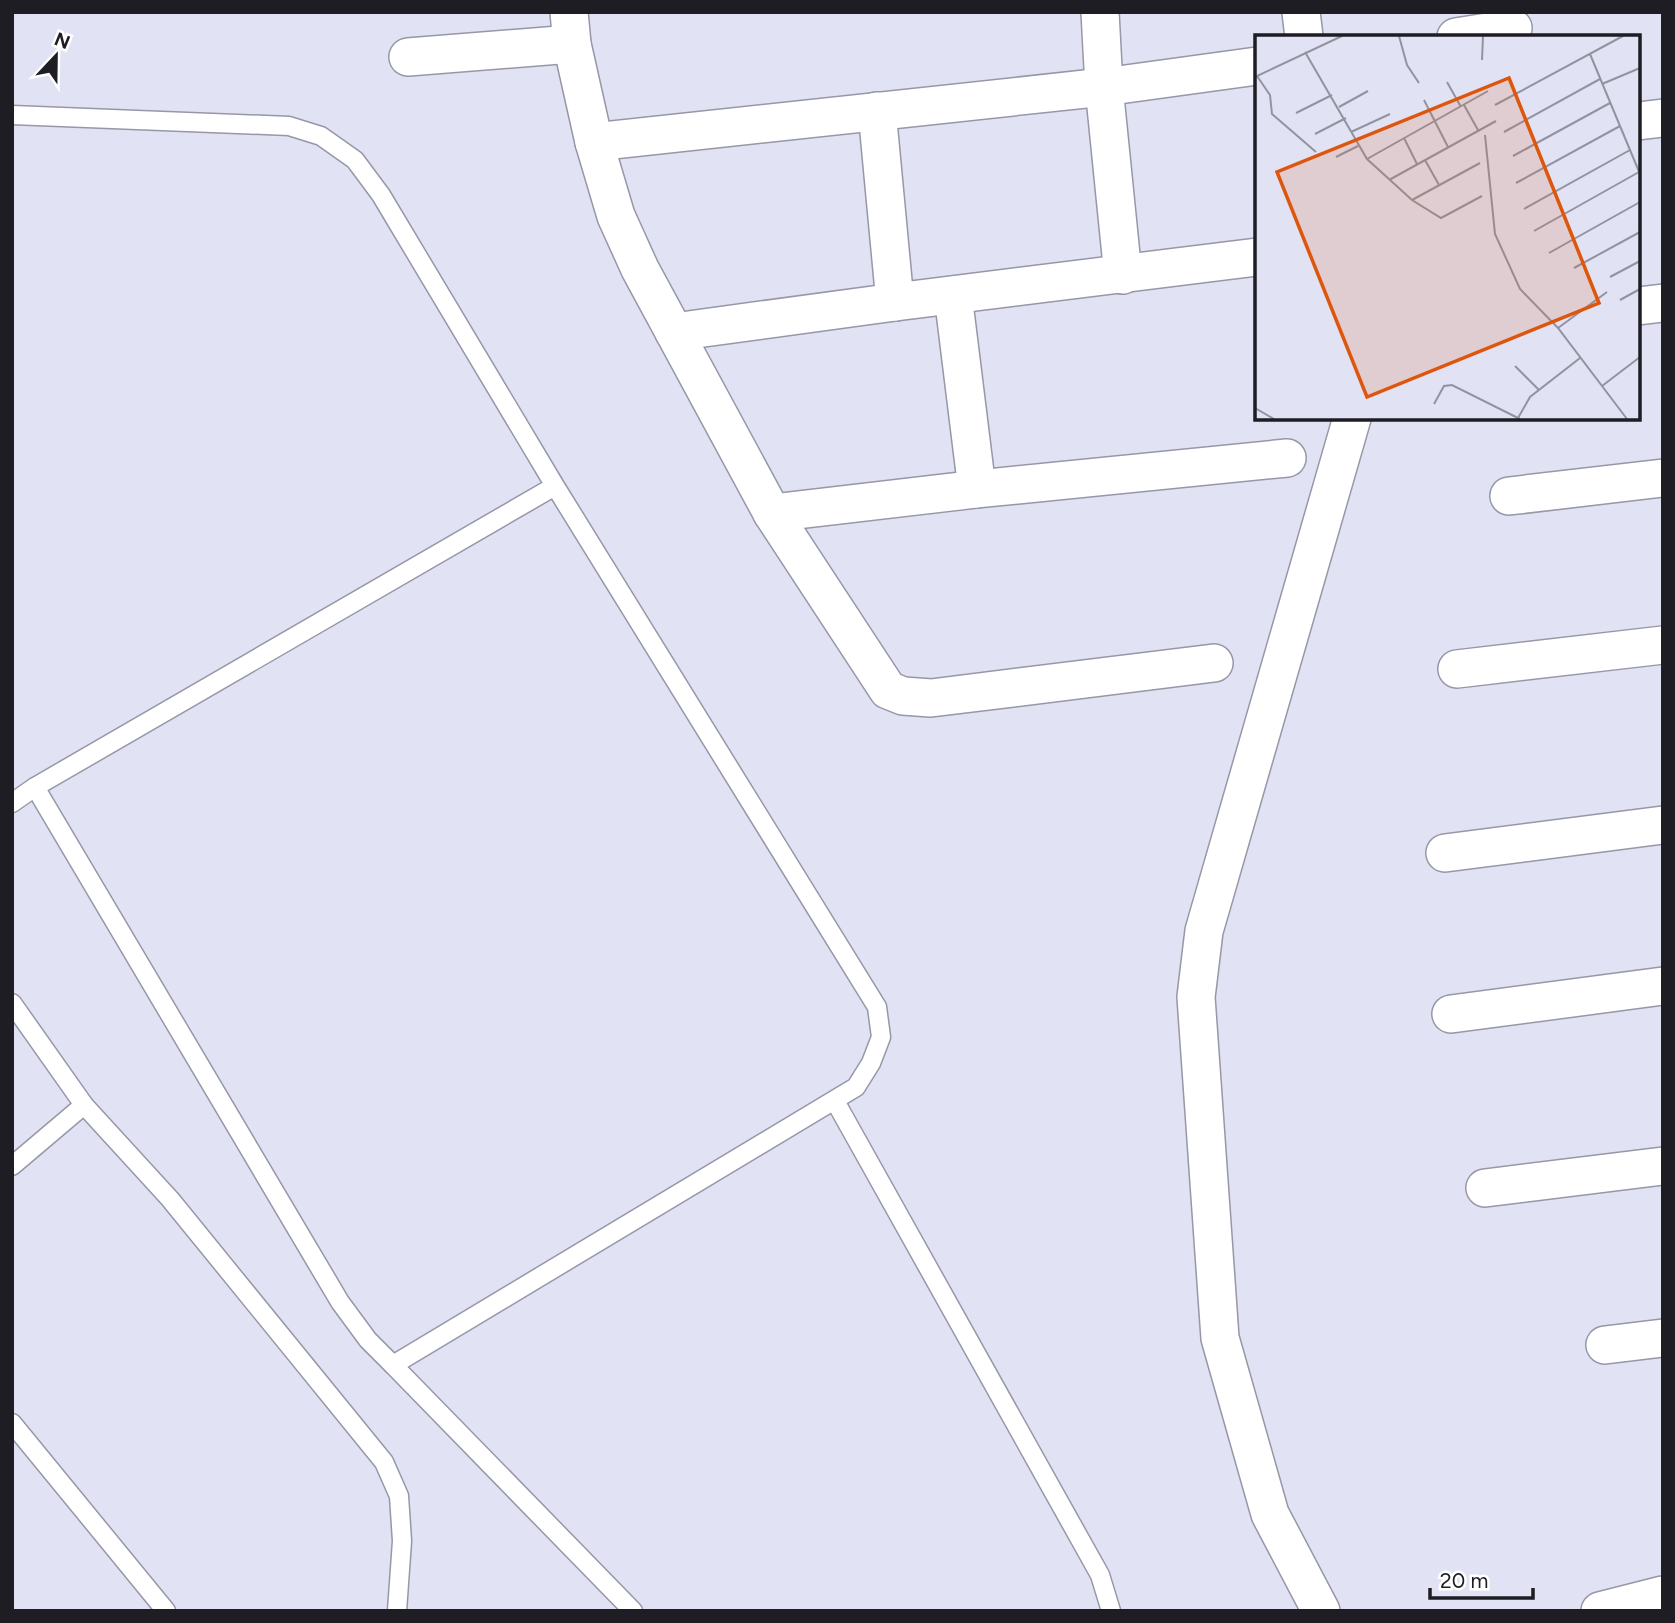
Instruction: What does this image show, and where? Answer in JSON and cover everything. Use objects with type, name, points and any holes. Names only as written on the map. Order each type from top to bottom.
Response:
[{"type":"street","points":[[1100,12],[1104,87],[1123,275]]},
{"type":"street","points":[[1301,12],[1304,35]]},
{"type":"street","points":[[408,57],[571,28],[594,142],[616,216],[640,269],[772,513],[888,690],[903,696],[931,698],[1214,663]]},
{"type":"street","points":[[1469,35],[1513,28]]},
{"type":"street","points":[[594,142],[1104,87],[1255,66]]},
{"type":"street","points":[[877,110],[895,302]]},
{"type":"street","points":[[1640,121],[1663,118]]},
{"type":"street","points":[[674,332],[1255,257]]},
{"type":"street","points":[[953,295],[977,489]]},
{"type":"street","points":[[1640,306],[1663,303]]},
{"type":"street","points":[[1321,1611],[1270,1514],[1220,1338],[1196,997],[1208,918],[1351,420]]},
{"type":"street","points":[[772,513],[1287,458]]},
{"type":"street","points":[[1508,496],[1663,478]]},
{"type":"street","points":[[1457,670],[1663,645]]},
{"type":"street","points":[[1445,853],[1663,825]]},
{"type":"street","points":[[1451,1014],[1663,986]]},
{"type":"street","points":[[1485,1188],[1663,1166]]},
{"type":"street","points":[[1605,1345],[1663,1338]]},
{"type":"street","points":[[1600,1611],[1663,1595]]},
{"type":"lane","points":[[12,115],[289,125],[321,136],[355,160],[381,195],[555,486],[877,1007],[881,1037],[872,1063],[856,1087],[393,1365]]},
{"type":"lane","points":[[12,803],[555,486]]},
{"type":"lane","points":[[35,788],[340,1302],[368,1340],[633,1611]]},
{"type":"lane","points":[[12,1003],[84,1105],[170,1199],[384,1462],[399,1496],[402,1541],[397,1611]]},
{"type":"lane","points":[[835,1101],[1100,1575],[1111,1611]]},
{"type":"lane","points":[[12,1166],[84,1105]]},
{"type":"lane","points":[[12,1423],[166,1611]]}]
